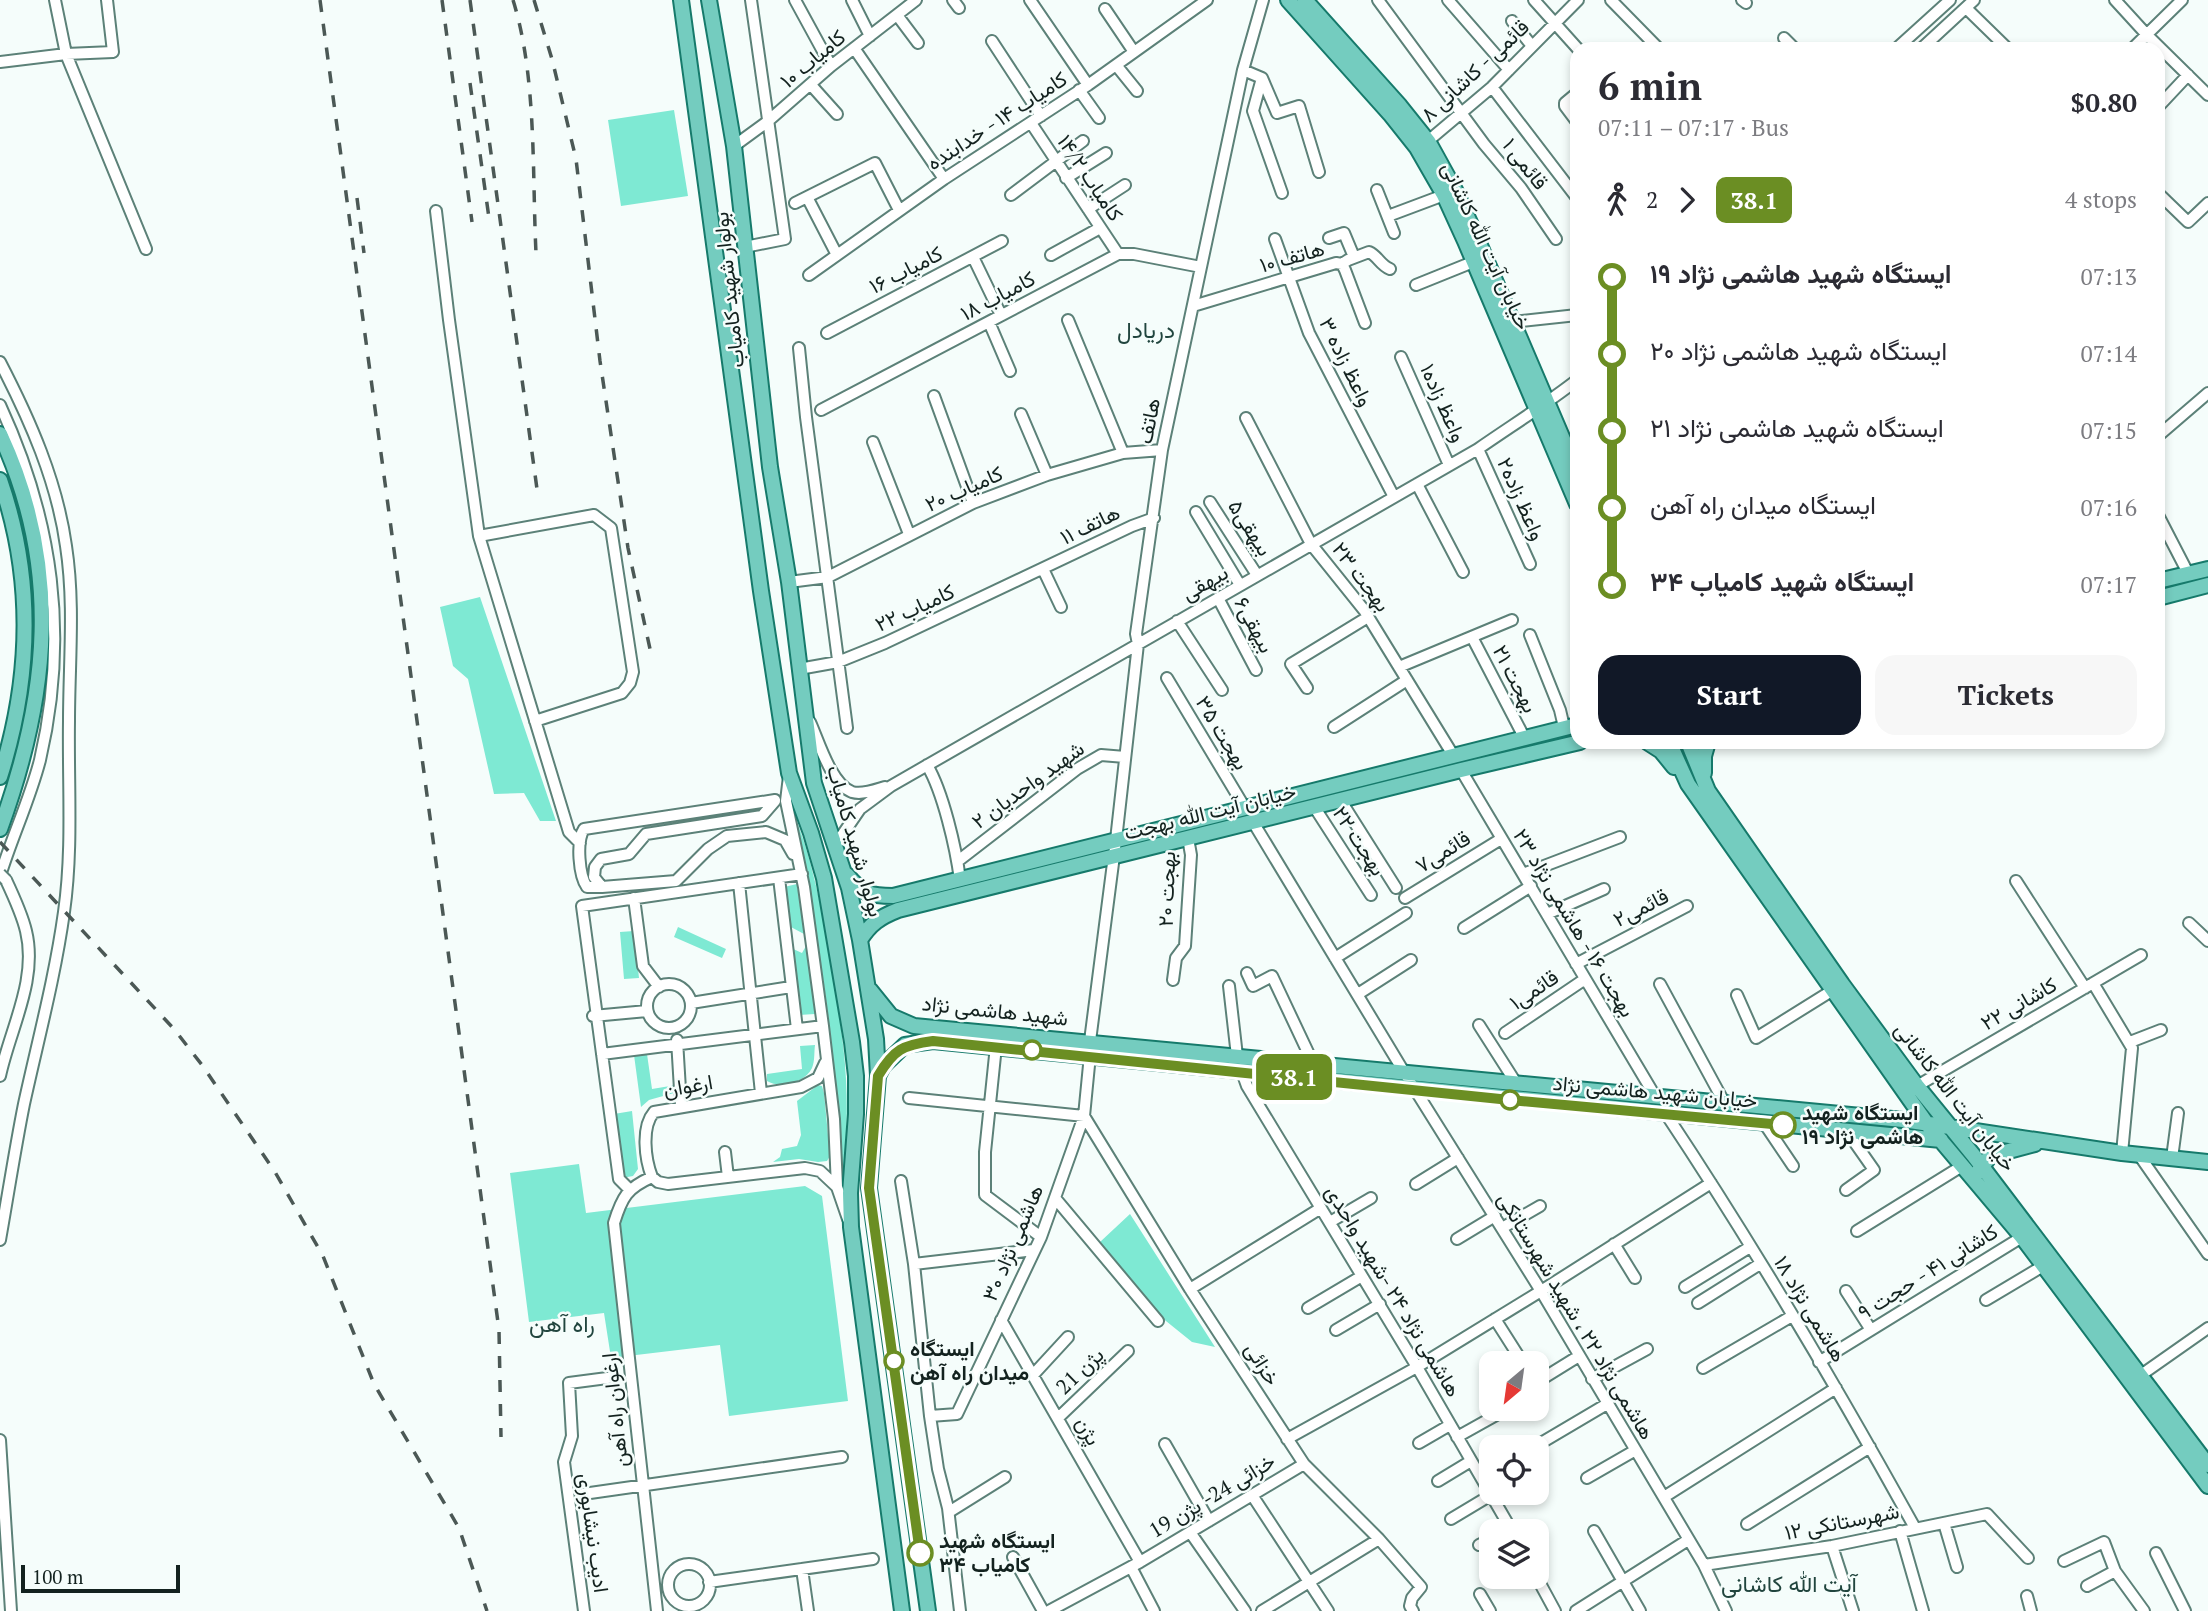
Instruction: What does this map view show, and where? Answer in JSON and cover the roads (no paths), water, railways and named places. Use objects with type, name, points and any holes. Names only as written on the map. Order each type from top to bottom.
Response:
[{"type":"main road","name":"بولوار شهید کامیاب","points":[[681,0],[744,470],[789,773],[824,878],[852,1042],[856,1076],[856,1114],[849,1193],[851,1227],[902,1611]]},
{"type":"main road","name":"بولوار شهید کامیاب","points":[[709,0],[734,146],[770,467],[789,582],[814,783],[844,872],[869,987],[878,1076],[869,1188],[928,1611]]},
{"type":"main road","name":"خیابان آیت الله کاشانی","points":[[1288,0],[1417,148],[1444,195],[1542,406],[1570,459]]},
{"type":"main road","name":"خیابان آیت الله کاشانی","points":[[1305,0],[1428,141],[1455,190],[1513,323],[1570,484]]},
{"type":"main road","points":[[0,435],[22,494],[35,547],[42,598],[43,648],[38,691],[26,747],[0,829]]},
{"type":"main road","points":[[744,470],[770,467]]},
{"type":"main road","points":[[0,480],[19,549],[25,600],[25,647],[21,688],[11,741],[0,777]]},
{"type":"main road","points":[[2165,579],[2208,569]]},
{"type":"main road","points":[[2165,596],[2208,585]]},
{"type":"main road","name":"خیابان آیت الله بهجت","points":[[844,872],[858,888],[872,896],[893,896],[1570,726]]},
{"type":"main road","name":"خیابان آیت الله بهجت","points":[[860,940],[881,916],[898,910],[1570,744]]},
{"type":"main road","points":[[1658,749],[1688,784]]},
{"type":"main road","name":"خیابان آیت الله کاشانی","points":[[1672,749],[1688,784],[1927,1124],[1974,1180],[2026,1234],[2141,1375],[2208,1465]]},
{"type":"main road","name":"خیابان آیت الله کاشانی","points":[[1691,749],[1708,791],[1842,984],[1917,1087],[1974,1156],[2026,1234],[2043,1266],[2208,1486]]},
{"type":"main road","points":[[1706,749],[1704,776],[1708,791]]},
{"type":"main road","name":"شهید هاشمی نژاد","points":[[869,987],[891,1016],[914,1026],[1090,1048]]},
{"type":"main road","points":[[878,1076],[883,1066],[905,1045],[916,1043],[910,1035],[914,1026]]},
{"type":"main road","name":"خیابان شهید هاشمی نژاد","points":[[916,1043],[933,1041],[1237,1056],[1724,1102],[1951,1128]]},
{"type":"main road","name":"خیابان شهید هاشمی نژاد","points":[[1090,1048],[1242,1072],[1941,1140]]},
{"type":"main road","points":[[1903,1121],[1914,1112],[1911,1102]]},
{"type":"main road","points":[[1941,1140],[1951,1128],[2122,1153],[2208,1162]]},
{"type":"main road","points":[[1974,1180],[1990,1156],[2045,1142]]},
{"type":"main road","points":[[1962,1166],[1974,1156]]},
{"type":"street","points":[[55,0],[66,54],[146,249]]},
{"type":"street","points":[[0,62],[113,51],[107,0]]},
{"type":"street","points":[[745,247],[785,239],[751,0]]},
{"type":"street","points":[[795,0],[831,66]]},
{"type":"street","points":[[852,0],[870,36]]},
{"type":"street","name":"کامیاب ۱۰","points":[[734,146],[915,0]]},
{"type":"street","points":[[1030,0],[1084,88],[1099,118]]},
{"type":"street","name":"کامیاب ۱۴ - خدابنده","points":[[809,275],[944,179],[1084,88],[1208,0]]},
{"type":"street","name":"هاتف","points":[[1090,1048],[1138,644],[1136,634],[1162,450],[1243,71],[1263,0]]},
{"type":"street","name":"قائمی ۱","points":[[1378,0],[1556,239]]},
{"type":"street","points":[[1448,0],[1510,70]]},
{"type":"street","points":[[1534,0],[1572,42]]},
{"type":"street","name":"قائمی - کاشانی ۸","points":[[1428,141],[1492,87],[1578,0]]},
{"type":"street","points":[[1611,0],[1652,42]]},
{"type":"street","points":[[1904,42],[1950,0]]},
{"type":"street","points":[[2115,0],[2154,42]]},
{"type":"street","points":[[2140,42],[2182,0]]},
{"type":"street","points":[[1929,42],[1970,4],[2002,42]]},
{"type":"street","points":[[1105,9],[1134,52]]},
{"type":"street","points":[[897,15],[918,43]]},
{"type":"street","points":[[1512,21],[1532,46]]},
{"type":"street","points":[[1784,38],[1788,42]]},
{"type":"street","points":[[992,41],[1041,116]]},
{"type":"street","points":[[854,48],[944,179]]},
{"type":"street","points":[[2165,53],[2208,95]]},
{"type":"street","points":[[1116,65],[1136,91]]},
{"type":"street","points":[[1243,71],[1262,78],[1277,113],[1299,106],[1319,173]]},
{"type":"street","points":[[2165,100],[2188,75]]},
{"type":"street","points":[[1262,78],[1253,111],[1282,193]]},
{"type":"street","points":[[811,85],[837,114]]},
{"type":"street","points":[[1492,87],[1570,189]]},
{"type":"street","points":[[1570,99],[1565,106],[1570,113]]},
{"type":"street","name":"کامیاب ۱۴/۲","points":[[1031,122],[1118,254]]},
{"type":"street","points":[[1011,195],[1083,141]]},
{"type":"street","points":[[1066,178],[1106,153]]},
{"type":"street","points":[[795,203],[875,163],[900,210]]},
{"type":"street","points":[[1088,209],[1125,186]]},
{"type":"street","points":[[1377,190],[1394,233]]},
{"type":"street","points":[[1388,216],[1444,195]]},
{"type":"street","points":[[807,197],[837,254]]},
{"type":"street","points":[[2165,200],[2188,222],[2208,203]]},
{"type":"street","points":[[436,211],[479,537],[569,832],[580,843]]},
{"type":"street","points":[[1051,255],[1100,228]]},
{"type":"street","points":[[1329,238],[1344,233],[1354,257]]},
{"type":"street","name":"واعظ زاده ۳","points":[[1275,239],[1308,333],[1394,497]]},
{"type":"street","name":"کامیاب ۱۶","points":[[827,332],[1002,241]]},
{"type":"street","points":[[1342,264],[1369,252],[1390,269]]},
{"type":"street","points":[[1118,254],[1134,254],[1201,267]]},
{"type":"street","name":"کامیاب ۱۸","points":[[821,410],[1118,254]]},
{"type":"street","points":[[973,257],[1002,315]]},
{"type":"street","points":[[1416,285],[1473,261]]},
{"type":"street","name":"هاتف ۱۰","points":[[1193,306],[1336,263],[1342,264],[1365,323]]},
{"type":"street","points":[[1513,323],[1570,316]]},
{"type":"street","points":[[1068,320],[1123,453]]},
{"type":"street","points":[[989,322],[1010,371]]},
{"type":"street","points":[[799,348],[848,728]]},
{"type":"street","name":"واعظ زاده۱","points":[[1401,357],[1450,465]]},
{"type":"street","points":[[0,362],[29,419],[52,482],[66,545],[72,623],[70,838],[64,911],[0,1240]]},
{"type":"street","name":"بیهقی","points":[[891,786],[1478,449],[1570,385]]},
{"type":"street","points":[[2165,430],[2208,393]]},
{"type":"street","points":[[934,396],[973,503]]},
{"type":"street","points":[[0,405],[29,475],[41,519],[54,601],[55,640],[52,688],[39,763],[2,877],[27,932],[29,958],[26,985],[0,1076]]},
{"type":"street","points":[[1021,414],[1047,475]]},
{"type":"street","name":"بهجت ۲۳","points":[[1246,418],[1311,544],[1368,617],[1453,755]]},
{"type":"street","points":[[873,442],[909,534]]},
{"type":"street","name":"واعظ زاده۲","points":[[1478,449],[1530,564]]},
{"type":"street","name":"کامیاب ۲۰","points":[[789,582],[828,577],[973,503],[1047,475],[1123,453],[1162,450]]},
{"type":"street","points":[[1417,484],[1463,572]]},
{"type":"street","name":"بیهقی۵","points":[[1210,502],[1257,575]]},
{"type":"street","points":[[1196,512],[1240,585]]},
{"type":"street","points":[[479,537],[594,514],[611,528],[633,672],[630,683],[622,693],[536,721]]},
{"type":"street","name":"هاتف ۱۱","points":[[1043,569],[1154,518]]},
{"type":"street","points":[[2165,528],[2188,573]]},
{"type":"street","points":[[1043,569],[1061,607]]},
{"type":"street","name":"کامیاب ۲۲","points":[[799,669],[838,662],[885,643],[1043,569]]},
{"type":"street","name":"بیهقی۶","points":[[1218,598],[1256,670]]},
{"type":"street","points":[[1307,688],[1291,664],[1368,617]]},
{"type":"street","points":[[1399,667],[1512,620]]},
{"type":"street","points":[[1177,621],[1222,690]]},
{"type":"street","points":[[1530,635],[1560,710],[1570,726]]},
{"type":"street","name":"بهجت ۲۱","points":[[1472,637],[1524,737]]},
{"type":"street","name":"بهجت ۳۵","points":[[1167,678],[1245,808]]},
{"type":"street","points":[[1334,727],[1407,680]]},
{"type":"street","points":[[803,708],[837,781],[851,791],[861,793],[891,786]]},
{"type":"street","name":"شهید واحدیان ۲","points":[[958,861],[1077,769],[1101,755],[1125,757]]},
{"type":"street","points":[[927,765],[935,779],[958,861],[960,880]]},
{"type":"street","name":"بهجت ۱۶ - هاشمی نژاد ۲۳","points":[[1461,770],[1655,1096]]},
{"type":"street","points":[[602,887],[593,872],[601,859],[629,853],[642,836],[762,816],[775,801],[789,773]]},
{"type":"street","points":[[789,773],[786,801],[801,869],[824,1026],[834,1119],[837,1187],[851,1227]]},
{"type":"street","points":[[836,844],[860,809],[891,786]]},
{"type":"street","points":[[775,801],[584,829],[580,835],[584,884],[591,888],[676,881],[717,842],[727,836],[766,832],[785,840],[801,869]]},
{"type":"street","points":[[1340,801],[1396,888]]},
{"type":"street","name":"بهجت ۲۲","points":[[1315,807],[1371,895]]},
{"type":"street","name":"هاشمی نژاد ۲۲ ، شهید شهرستانکی","points":[[1253,822],[1404,1072],[1541,1291],[1704,1565],[1726,1611]]},
{"type":"street","points":[[1523,874],[1620,836]]},
{"type":"street","name":"بهجت ۲۰","points":[[1173,980],[1176,958],[1185,946],[1191,855],[1188,838]]},
{"type":"street","name":"قائمی۷","points":[[1405,898],[1502,839]]},
{"type":"street","points":[[801,869],[779,877],[582,906],[619,1179],[630,1190],[636,1184],[652,1177],[658,1182],[668,1184],[805,1168],[821,1171],[837,1187]]},
{"type":"street","points":[[779,877],[797,1029]]},
{"type":"street","points":[[2016,881],[2130,1042],[2133,1054],[2122,1153]]},
{"type":"street","points":[[739,883],[761,1093]]},
{"type":"street","points":[[1464,928],[1531,886]]},
{"type":"street","points":[[1547,915],[1604,889]]},
{"type":"street","points":[[634,898],[643,966],[659,987]]},
{"type":"street","name":"قائمی۲","points":[[1576,964],[1687,906]]},
{"type":"street","points":[[1335,958],[1406,913]]},
{"type":"street","points":[[2189,923],[2208,941]]},
{"type":"street","name":"کاشانی ۲۲","points":[[1917,1087],[2141,955]]},
{"type":"street","points":[[1358,994],[1411,960]]},
{"type":"street","points":[[1247,973],[1253,986],[1272,976],[1313,1063]]},
{"type":"street","name":"قائمی۱","points":[[1505,1033],[1585,979]]},
{"type":"street","points":[[672,984],[679,987],[685,991],[691,1003],[688,1018],[677,1027],[669,1028],[655,1023],[647,1010],[649,997],[659,987],[672,984]]},
{"type":"street","points":[[1660,984],[1724,1102]]},
{"type":"street","points":[[1229,986],[1237,1056]]},
{"type":"street","points":[[691,1003],[791,987]]},
{"type":"street","points":[[1737,995],[1756,1038],[1833,990]]},
{"type":"street","points":[[595,1016],[647,1010]]},
{"type":"street","points":[[1479,1025],[1516,1083]]},
{"type":"street","points":[[602,1054],[824,1026]]},
{"type":"street","points":[[677,1027],[681,1106]]},
{"type":"street","points":[[2130,1042],[2161,1030]]},
{"type":"street","points":[[996,1046],[985,1152],[985,1195],[1041,1237]]},
{"type":"street","name":"هاشمی نژاد ۳۰","points":[[930,1416],[957,1414],[1041,1237],[1084,1116],[1090,1048]]},
{"type":"street","name":"ارغوان","points":[[652,1177],[646,1128],[648,1118],[654,1111],[792,1089],[813,1082],[827,1060]]},
{"type":"street","name":"هاشمی نژاد ۲۴ -شهید واحدی","points":[[1242,1072],[1247,1086],[1380,1304],[1479,1475]]},
{"type":"street","points":[[909,1098],[1084,1116]]},
{"type":"street","points":[[2172,1158],[2178,1113]]},
{"type":"street","name":"هاشمی نژاد ۱۸","points":[[1666,1114],[1836,1388],[1914,1528]]},
{"type":"street","name":"خزائی","points":[[1084,1116],[1190,1289],[1304,1464],[1379,1539],[1421,1587],[1412,1598],[1410,1606],[1413,1611]]},
{"type":"street","points":[[1764,1123],[1793,1166]]},
{"type":"street","points":[[1846,1130],[1874,1170],[1846,1190]]},
{"type":"street","points":[[725,1152],[728,1177]]},
{"type":"street","points":[[2139,1155],[2208,1254]]},
{"type":"street","points":[[1416,1184],[1458,1157]]},
{"type":"street","points":[[1857,1231],[1962,1166]]},
{"type":"street","points":[[901,1181],[914,1264],[930,1416],[938,1469],[949,1512],[960,1611]]},
{"type":"street","points":[[1287,1439],[1417,1367],[1711,1183]]},
{"type":"street","name":"ارغوان راه آهن","points":[[630,1190],[620,1205],[614,1223],[657,1611]]},
{"type":"street","points":[[1055,1198],[1158,1321]]},
{"type":"street","points":[[1330,1222],[1371,1198]]},
{"type":"street","points":[[1502,1228],[1540,1206]]},
{"type":"street","points":[[1190,1289],[1321,1208]]},
{"type":"street","points":[[1457,1239],[1494,1216]]},
{"type":"street","name":"کاشانی ۴۱ - حجت ۹","points":[[1819,1362],[2026,1234]]},
{"type":"street","points":[[1614,1244],[1635,1278]]},
{"type":"street","points":[[1685,1287],[1750,1247]]},
{"type":"street","points":[[914,1264],[1034,1250]]},
{"type":"street","points":[[1698,1303],[1760,1264]]},
{"type":"street","points":[[1986,1300],[2043,1266]]},
{"type":"street","points":[[1308,1308],[1362,1276]]},
{"type":"street","points":[[1846,1291],[1871,1330]]},
{"type":"street","points":[[1336,1331],[1380,1304]]},
{"type":"street","points":[[1703,1368],[1791,1316]]},
{"type":"street","points":[[1495,1319],[1515,1351]]},
{"type":"street","name":"پژن","points":[[1001,1320],[1058,1418],[1136,1564],[1154,1611]]},
{"type":"street","points":[[2141,1375],[2208,1328]]},
{"type":"street","points":[[1033,1375],[1068,1337]]},
{"type":"street","points":[[1592,1378],[1647,1349]]},
{"type":"street","name":"پژن 21","points":[[1058,1418],[1128,1351]]},
{"type":"street","points":[[1549,1374],[1579,1356]]},
{"type":"street","name":"ادیب نیشابوری","points":[[584,1611],[564,1462],[572,1436],[569,1382],[615,1377]]},
{"type":"street","points":[[1664,1497],[1836,1388]]},
{"type":"street","points":[[1549,1438],[1607,1404]]},
{"type":"street","points":[[1457,1437],[1486,1421]]},
{"type":"street","points":[[1419,1443],[1450,1425]]},
{"type":"street","points":[[0,1440],[11,1611]]},
{"type":"street","points":[[1165,1444],[1209,1521]]},
{"type":"street","points":[[1747,1524],[1870,1447]]},
{"type":"street","points":[[1587,1478],[1634,1451]]},
{"type":"street","points":[[583,1494],[842,1457]]},
{"type":"street","points":[[1438,1481],[1471,1461]]},
{"type":"street","name":"خزائی 24- پژن 19","points":[[1049,1611],[1136,1564],[1304,1464]]},
{"type":"street","points":[[949,1512],[1005,1477]]},
{"type":"street","points":[[1252,1495],[1328,1611]]},
{"type":"street","points":[[1451,1519],[1479,1502]]},
{"type":"street","name":"شهرستانکی ۱۲","points":[[1704,1565],[1832,1546],[1987,1514],[2028,1558]]},
{"type":"street","points":[[1944,1523],[1956,1567]]},
{"type":"street","points":[[1594,1531],[1640,1611]]},
{"type":"street","points":[[1900,1531],[1923,1611]]},
{"type":"street","points":[[1190,1532],[1245,1611]]},
{"type":"street","points":[[1262,1611],[1379,1539]]},
{"type":"street","points":[[1576,1611],[1688,1540]]},
{"type":"street","points":[[2064,1561],[2104,1542],[2115,1571],[2144,1611]]},
{"type":"street","points":[[1832,1546],[1853,1611]]},
{"type":"street","points":[[2156,1553],[2185,1611]]},
{"type":"street","points":[[1013,1558],[1043,1611]]},
{"type":"street","points":[[709,1582],[873,1559]]},
{"type":"street","points":[[686,1564],[702,1568],[709,1582],[705,1598],[691,1605],[676,1601],[668,1587],[672,1572],[686,1564]]},
{"type":"street","points":[[802,1569],[808,1611]]},
{"type":"street","points":[[2087,1586],[2115,1571]]},
{"type":"street","points":[[654,1588],[668,1587]]},
{"type":"street","points":[[1543,1589],[1555,1611]]},
{"type":"street","points":[[1480,1594],[1490,1611]]},
{"type":"street","points":[[2027,1596],[2031,1611]]},
{"type":"railway","points":[[320,0],[499,1330],[501,1437]]},
{"type":"railway","points":[[442,0],[472,222]]},
{"type":"railway","points":[[470,0],[537,489]]},
{"type":"railway","points":[[513,0],[521,30],[530,93],[536,253]]},
{"type":"railway","points":[[534,0],[552,59],[576,159],[600,361],[628,548],[652,658]]},
{"type":"railway","points":[[470,83],[489,218]]},
{"type":"railway","points":[[357,198],[364,253]]},
{"type":"railway","points":[[0,842],[174,1029],[202,1065],[275,1172],[323,1256],[374,1384],[459,1528],[487,1611]]},
{"type":"place","name":"ایستگاه شهید هاشمی نژاد ۱۹","points":[[1783,1125]]},
{"type":"place","name":"ایستگاه میدان راه آهن","points":[[894,1361]]},
{"type":"place","name":"ایستگاه شهید کامیاب ۳۴","points":[[920,1553]]},
{"type":"district","name":"دریادل","points":[[1146,330]]},
{"type":"district","name":"راه آهن","points":[[562,1324]]},
{"type":"district","name":"آیت الله کاشانی","points":[[1789,1584]]}]
